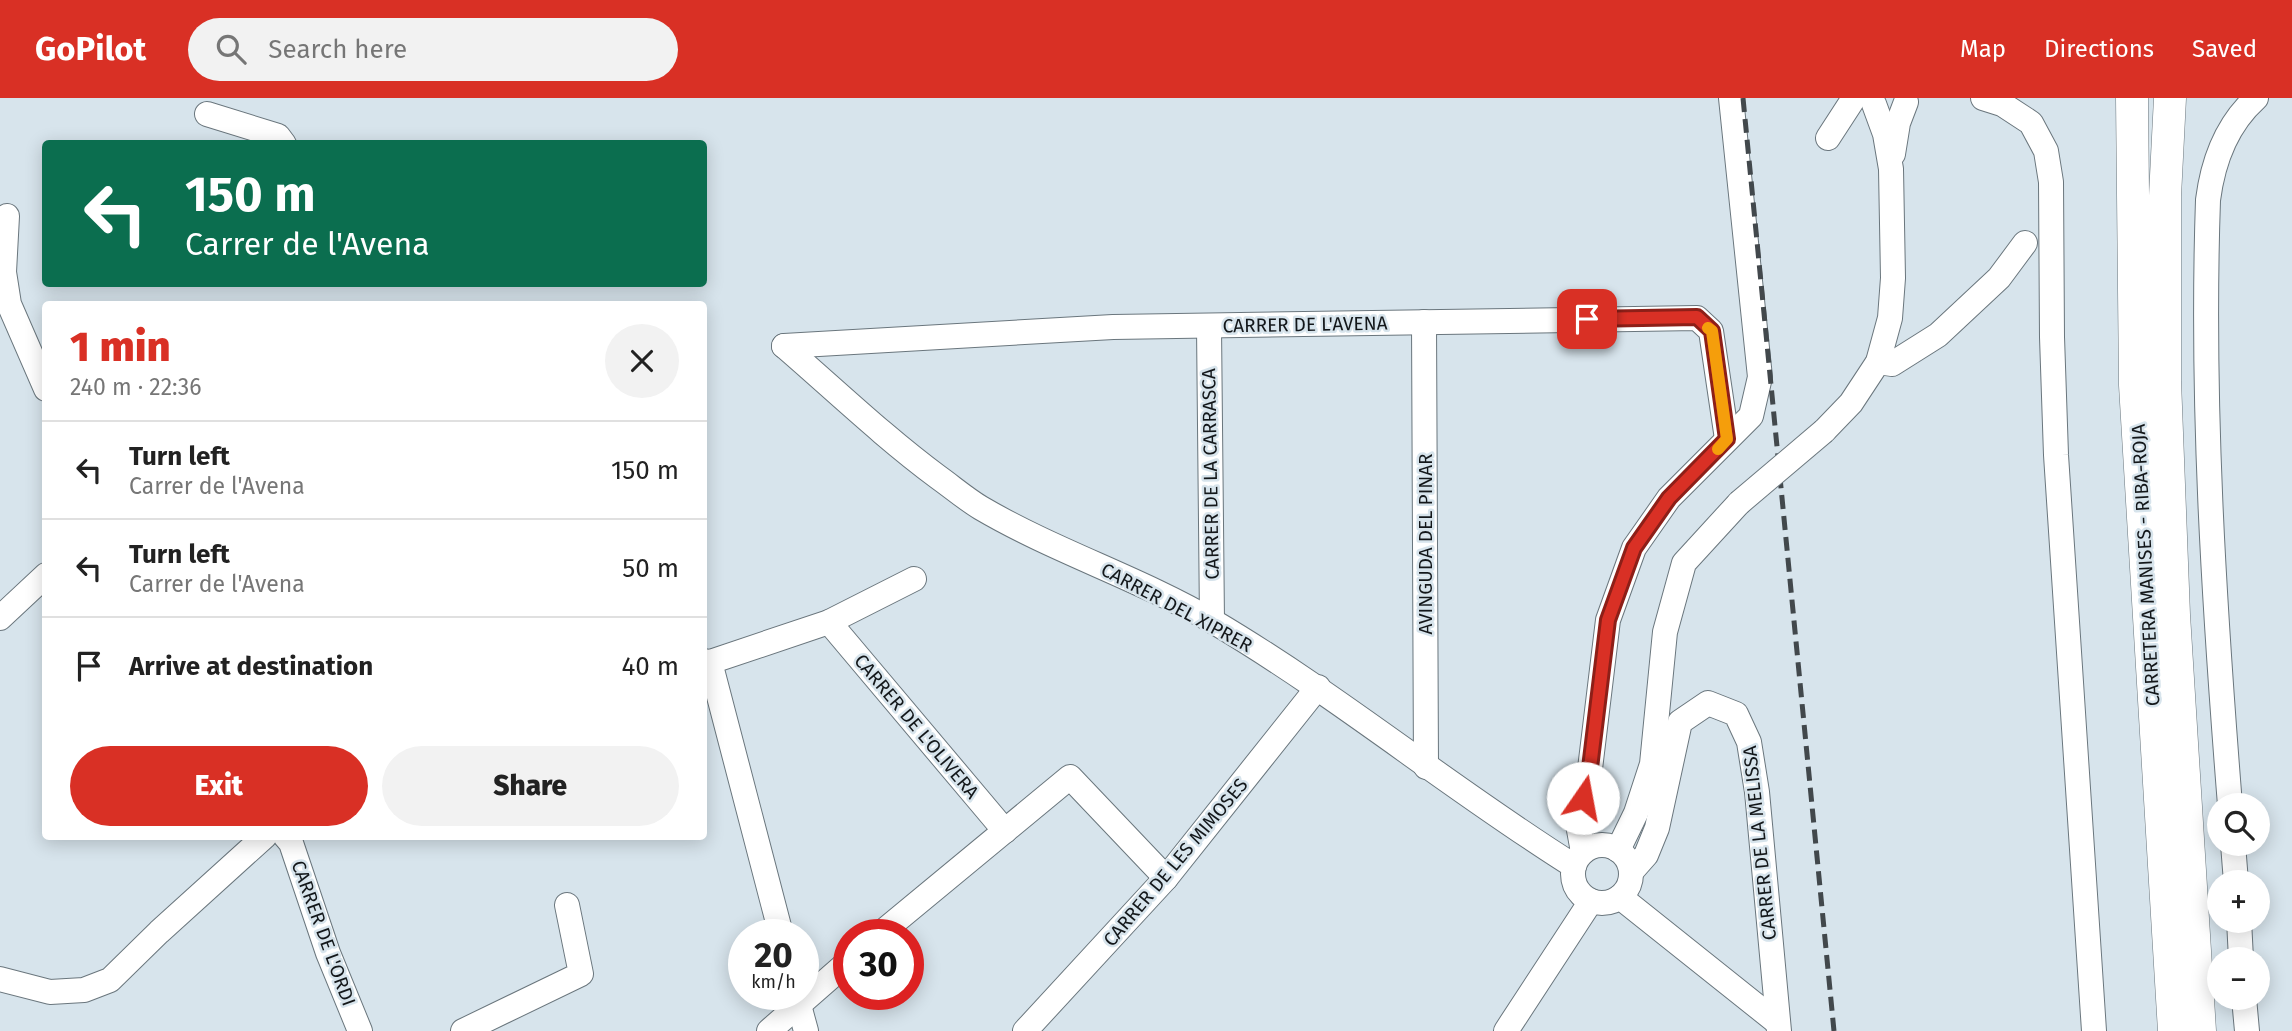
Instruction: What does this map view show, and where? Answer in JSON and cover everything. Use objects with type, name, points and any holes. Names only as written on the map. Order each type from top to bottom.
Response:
[{"type":"main road","name":"CARRETERA MANISES - RIBA-ROJA","points":[[2132,98],[2135,385],[2174,1031]]},
{"type":"main road","name":"CARRETERA MANISES - RIBA-ROJA","points":[[2170,98],[2165,195],[2165,381],[2174,615],[2200,1031]]},
{"type":"street","points":[[1578,859],[1600,845],[1618,850],[1625,856],[1631,872],[1630,881],[1620,897],[1605,903],[1591,901],[1578,891],[1573,875],[1578,859],[1577,819],[1589,776],[1608,620],[1634,548],[1669,498],[1752,416],[1760,377],[1731,98]]},
{"type":"street","points":[[1983,98],[2002,104],[2031,123],[2046,151],[2051,182],[2056,455],[2094,1031]]},
{"type":"street","points":[[2229,793],[2212,536],[2208,426],[2207,228],[2210,184],[2219,150],[2236,120],[2256,98]]},
{"type":"street","points":[[1863,100],[1890,106],[1910,100]]},
{"type":"street","points":[[1828,138],[1863,100]]},
{"type":"street","points":[[1863,100],[1885,134],[1891,169]]},
{"type":"street","points":[[1618,850],[1636,814],[1651,764],[1665,632],[1684,563],[1739,503],[1824,431],[1851,403],[1878,362],[1890,318],[1892,292],[1891,169],[1898,123],[1910,100]]},
{"type":"street","points":[[207,114],[278,136],[281,140]]},
{"type":"street","points":[[7,216],[4,272],[9,304],[42,380]]},
{"type":"street","points":[[1878,362],[1892,364],[1938,335],[2000,278],[2025,243]]},
{"type":"street","name":"CARRER DE L'AVENA","points":[[784,346],[1113,327],[1697,317],[1712,331],[1727,439]]},
{"type":"street","name":"AVINGUDA DEL PINAR","points":[[1424,322],[1426,766]]},
{"type":"street","name":"CARRER DE LA CARRASCA","points":[[1209,327],[1212,621]]},
{"type":"street","name":"CARRER DEL XIPRER","points":[[784,346],[916,460],[978,507],[1044,542],[1101,566],[1212,621],[1318,687],[1516,830],[1578,859]]},
{"type":"street","points":[[0,618],[42,579]]},
{"type":"street","points":[[777,919],[707,662],[829,621],[914,579]]},
{"type":"street","name":"CARRER DE L'OLIVERA","points":[[829,621],[1005,831]]},
{"type":"street","name":"CARRER DE LES MIMOSES","points":[[1025,1031],[1166,878],[1318,687]]},
{"type":"street","name":"CARRER DE LA MELISSA","points":[[1631,872],[1646,855],[1657,828],[1680,722],[1708,703],[1736,714],[1749,741],[1757,792],[1778,1027]]},
{"type":"street","points":[[898,919],[1070,777],[1166,878]]},
{"type":"street","points":[[0,979],[50,992],[84,990],[110,980],[261,840]]},
{"type":"street","name":"CARRER DE L'ORDI","points":[[288,840],[328,953],[360,1031]]},
{"type":"street","points":[[1620,897],[1778,1027]]},
{"type":"street","points":[[1506,1031],[1591,901]]},
{"type":"street","points":[[463,1031],[581,974],[567,905]]},
{"type":"street","points":[[769,1031],[787,1010]]},
{"type":"street","points":[[800,1010],[806,1031]]},
{"type":"street","points":[[2245,1010],[2247,1031]]},
{"type":"railway","points":[[1743,98],[1834,1031]]},
{"type":"slow traffic","points":[[1708,328],[1712,331],[1727,439],[1718,449]]},
{"type":"route","points":[[1583,798],[1589,776],[1608,620],[1634,548],[1669,498],[1727,439],[1712,331],[1697,317],[1587,319]]}]
